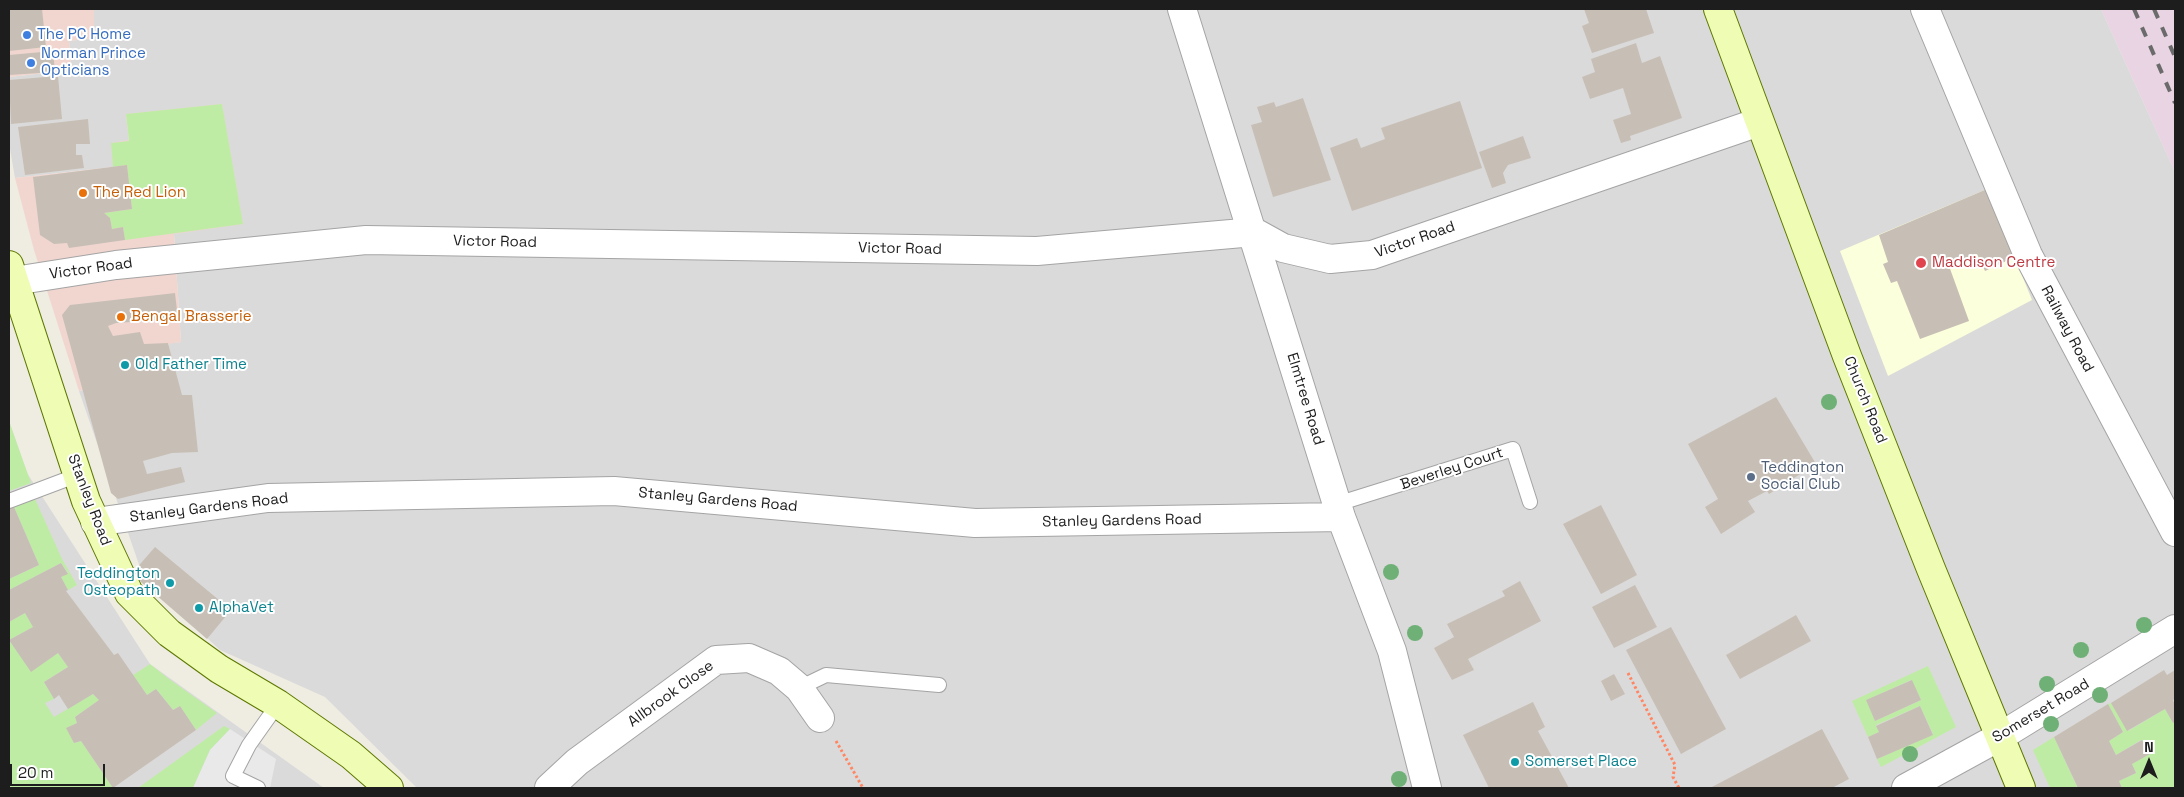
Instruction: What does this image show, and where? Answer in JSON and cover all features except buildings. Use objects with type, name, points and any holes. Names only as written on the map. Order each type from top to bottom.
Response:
[{"type":"main road","name":"Church Road","points":[[1718,9],[1759,122],[1928,560],[2021,788]]},
{"type":"main road","name":"Stanley Road","points":[[11,273],[95,522],[129,593],[169,633],[219,668],[278,704],[351,755],[389,788]]},
{"type":"street","name":"Elmtree Road","points":[[1182,9],[1254,232],[1339,510],[1392,651],[1427,788]]},
{"type":"street","name":"Railway Road","points":[[1925,9],[2028,255],[2175,532]]},
{"type":"street","name":"Victor Road","points":[[11,273],[116,265],[366,240],[1037,251],[1254,232],[1283,248],[1330,259],[1372,255],[1759,122]]},
{"type":"street","name":"Stanley Gardens Road","points":[[95,522],[268,498],[614,491],[975,523],[1339,510]]},
{"type":"street","name":"Somerset Road","points":[[1906,788],[2001,736],[2175,630]]},
{"type":"street","name":"Allbrook Close","points":[[549,788],[576,762],[716,660],[749,658],[780,671],[799,688],[820,718]]},
{"type":"lane","name":"Beverley Court","points":[[1339,510],[1513,450],[1530,502]]},
{"type":"lane","points":[[9,501],[78,475]]},
{"type":"lane","points":[[799,688],[826,675],[938,685]]},
{"type":"lane","points":[[258,788],[233,776],[249,745],[278,704]]},
{"type":"path","points":[[1628,673],[1675,765],[1673,777],[1679,788]]},
{"type":"path","points":[[820,718],[851,764],[863,788]]},
{"type":"shaded area","points":[[9,9],[94,9],[94,38],[69,41],[71,70],[9,77]]},
{"type":"shaded area","points":[[94,9],[2101,9],[2175,172],[2175,788],[417,788],[325,697],[220,650],[144,579],[79,391],[174,367],[168,343],[181,342],[174,234],[126,114],[129,141],[113,167],[15,178],[9,143],[9,77],[71,70],[69,41],[94,38]]},
{"type":"shaded area","points":[[2101,9],[2175,9],[2175,172]]},
{"type":"shaded area","points":[[222,104],[243,224],[174,234],[181,342],[168,344],[174,367],[79,391],[34,250],[15,178],[113,167],[111,143],[129,140],[126,114]]},
{"type":"shaded area","points":[[1987,189],[2032,300],[1888,376],[1840,251]]},
{"type":"shaded area","points":[[9,421],[27,473],[150,664],[324,788],[9,788]]},
{"type":"shaded area","points":[[230,729],[276,759],[270,788],[193,788],[210,750]]},
{"type":"green space","points":[[222,104],[243,224],[125,240],[123,227],[112,229],[110,218],[104,213],[132,209],[127,165],[113,167],[111,143],[129,141],[126,114]]},
{"type":"green space","points":[[9,421],[31,483],[9,491]]},
{"type":"green space","points":[[35,499],[62,559],[77,585],[68,590],[61,577],[68,573],[61,563],[9,590],[9,579],[39,565],[14,507]]},
{"type":"green space","points":[[25,613],[33,627],[9,640],[9,622]]},
{"type":"green space","points":[[9,640],[31,671],[58,653],[68,667],[44,682],[54,699],[45,703],[54,717],[93,694],[99,700],[75,717],[77,723],[67,728],[74,743],[81,741],[113,788],[9,788]]},
{"type":"green space","points":[[150,664],[217,713],[196,730],[180,706],[173,710],[156,689],[147,695],[133,675]]},
{"type":"green space","points":[[1928,666],[1956,727],[1881,767],[1877,759],[1933,734],[1920,706],[1876,725],[1879,732],[1868,737],[1852,701]],"holes":[[[1911,680],[1921,700],[1875,721],[1867,700]]]},
{"type":"green space","points":[[2111,703],[2128,731],[2165,709],[2173,723],[2175,722],[2175,788],[2122,788],[2119,781],[2136,773],[2132,764],[2149,754],[2141,740],[2116,755],[2109,741],[2123,732],[2108,704]]},
{"type":"green space","points":[[224,726],[230,729],[210,750],[193,788],[138,788]]},
{"type":"green space","points":[[2054,737],[2078,788],[2050,788],[2033,750]]},
{"type":"railway","points":[[2134,9],[2175,103]]},
{"type":"railway","points":[[2154,9],[2175,57]]},
{"type":"place","name":"The PC Home","points":[[27,35]]},
{"type":"place","name":"Norman Prince Opticians","points":[[31,63]]},
{"type":"place","name":"The Red Lion","points":[[83,193]]},
{"type":"place","name":"Maddison Centre","points":[[1921,263]]},
{"type":"place","name":"Bengal Brasserie","points":[[121,317]]},
{"type":"place","name":"Old Father Time","points":[[125,365]]},
{"type":"place","name":"Teddington Social Club","points":[[1751,477]]},
{"type":"place","name":"Teddington Osteopath","points":[[170,583]]},
{"type":"place","name":"AlphaVet","points":[[199,608]]},
{"type":"place","name":"Somerset Place","points":[[1515,762]]}]
